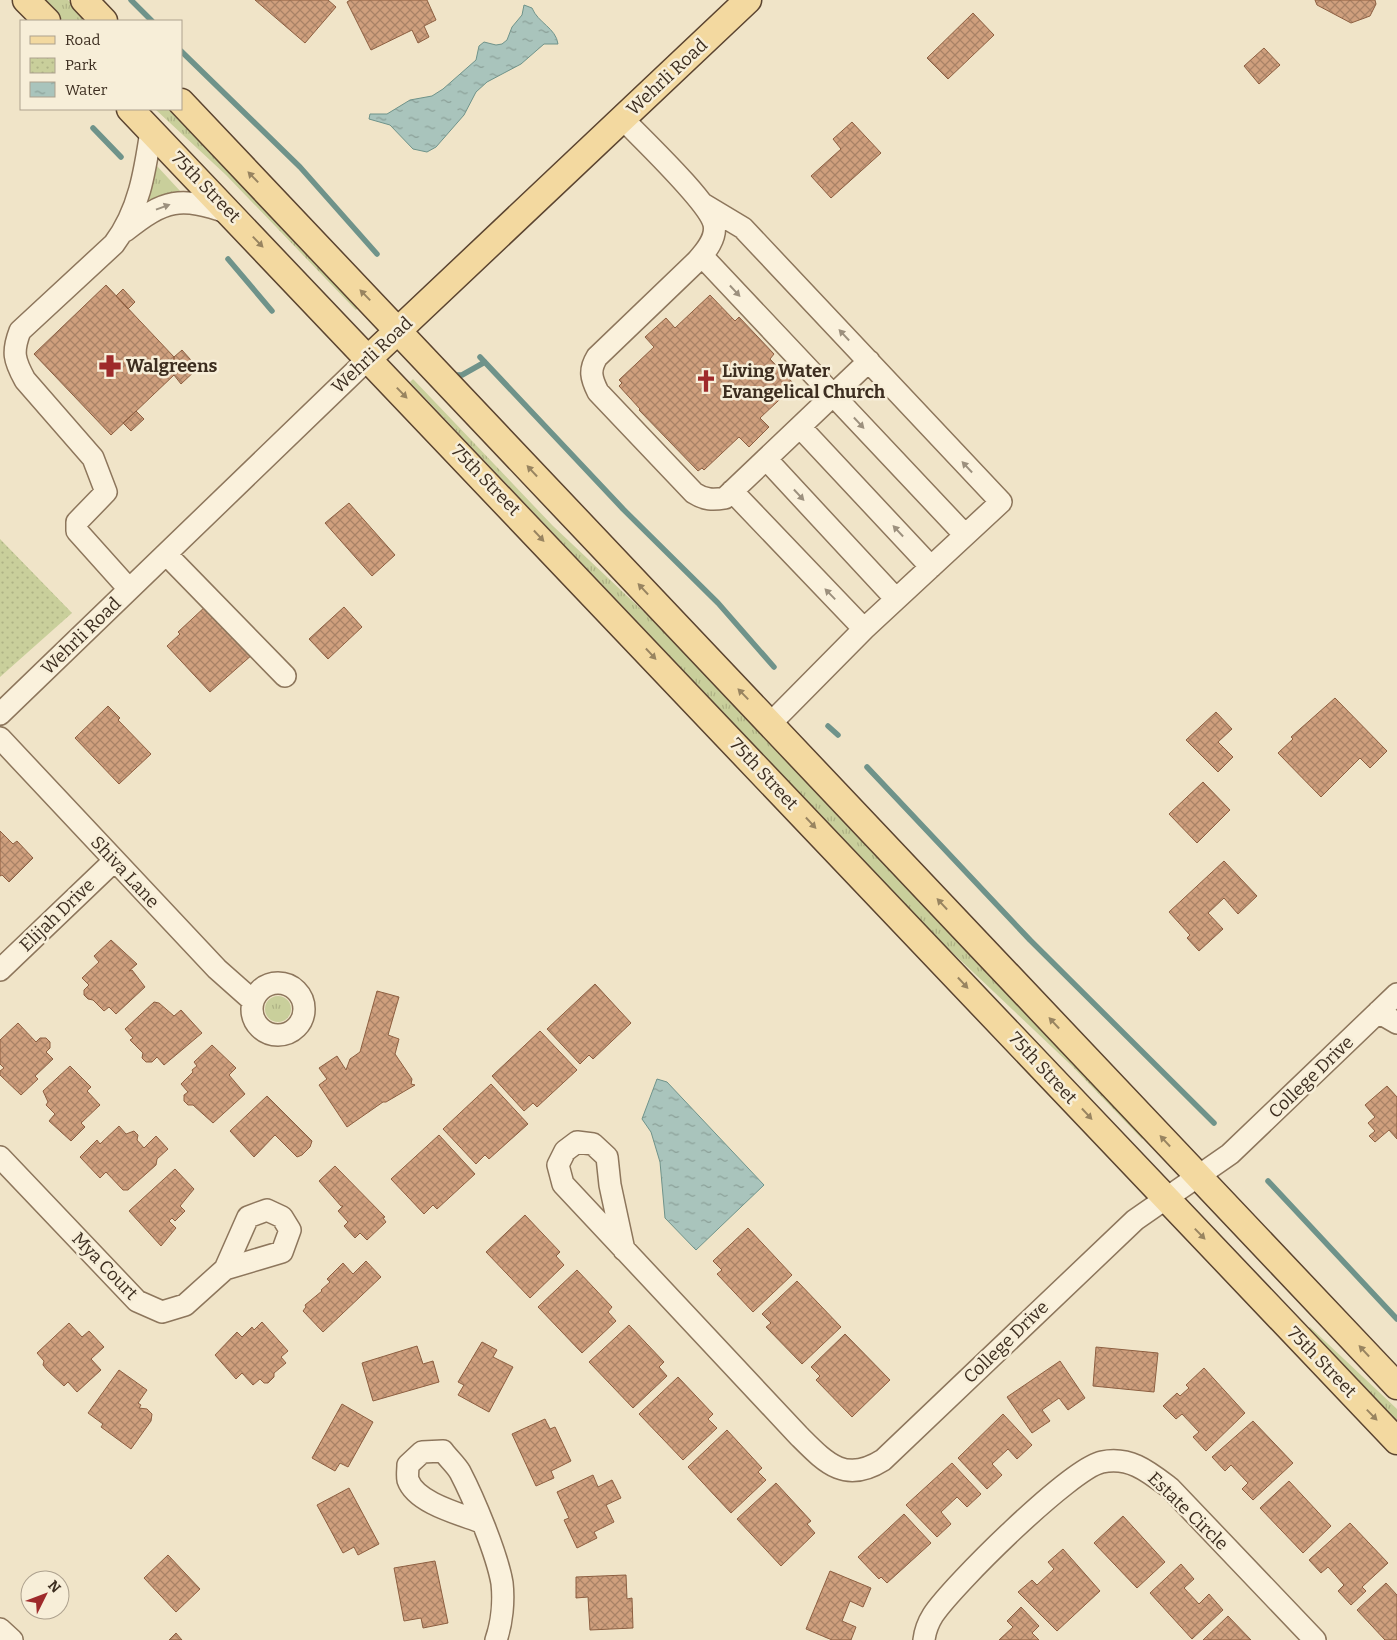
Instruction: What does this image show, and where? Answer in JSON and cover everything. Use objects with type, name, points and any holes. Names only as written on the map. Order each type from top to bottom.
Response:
[{"type":"main road","points":[[26,0],[45,20]]},
{"type":"main road","points":[[84,0],[103,20]]},
{"type":"main road","name":"Wehrli Road","points":[[369,358],[623,119],[738,3]]},
{"type":"main road","points":[[182,103],[1397,1386]]},
{"type":"main road","name":"75th Street","points":[[131,110],[369,358],[1397,1441]]},
{"type":"street","points":[[623,119],[703,204],[714,224],[714,236],[702,256],[597,357],[591,367],[592,379],[598,392],[694,494],[702,498],[714,500],[725,498],[869,361]]},
{"type":"street","points":[[129,589],[77,531],[77,522],[106,492],[94,458],[24,380],[17,365],[14,348],[20,331],[114,244],[123,232],[143,184],[152,131]]},
{"type":"street","points":[[123,232],[147,213],[182,201],[204,204],[230,213]]},
{"type":"street","points":[[703,204],[744,228],[1000,502],[864,629],[771,723]]},
{"type":"street","points":[[702,256],[965,535]]},
{"type":"street","name":"Wehrli Road","points":[[0,714],[369,358]]},
{"type":"street","points":[[800,427],[931,567]]},
{"type":"street","points":[[766,459],[896,599]]},
{"type":"street","points":[[732,491],[864,629]]},
{"type":"street","points":[[166,554],[285,676]]},
{"type":"street","name":"Shiva Lane","points":[[0,738],[217,969],[254,1001]]},
{"type":"street","name":"Elijah Drive","points":[[0,970],[114,861]]},
{"type":"street","name":"College Drive","points":[[624,1250],[610,1184],[607,1157],[593,1144],[578,1142],[565,1151],[558,1165],[563,1184],[624,1250],[823,1461],[834,1467],[858,1471],[870,1468],[882,1460],[1135,1220],[1230,1154],[1397,994]]},
{"type":"street","points":[[1378,1012],[1397,1023]]},
{"type":"street","name":"Mya Court","points":[[0,1157],[137,1301],[162,1312],[185,1305],[225,1269]]},
{"type":"street","name":"Estate Circle","points":[[924,1640],[933,1615],[950,1593],[1053,1493],[1084,1470],[1100,1462],[1116,1460],[1132,1463],[1148,1471],[1170,1488],[1315,1640]]},
{"type":"street","points":[[481,1522],[495,1556],[502,1584],[502,1610],[496,1640]]},
{"type":"street","points":[[0,1629],[12,1640]]},
{"type":"green space","points":[[43,0],[68,0],[87,20],[62,20]]},
{"type":"green space","points":[[156,110],[173,110],[359,306],[356,310],[226,175]]},
{"type":"green space","points":[[157,166],[181,193],[153,201],[148,199]]},
{"type":"green space","points":[[413,379],[553,526],[679,645],[1145,1137],[1142,1139],[1072,1066],[937,938],[410,382]]},
{"type":"green space","points":[[0,539],[72,613],[0,677]]},
{"type":"green space","points":[[278,996],[287,1000],[291,1009],[287,1018],[278,1022],[269,1018],[265,1009],[269,1000]]},
{"type":"green space","points":[[1310,1327],[1397,1409],[1397,1423],[1308,1329]]},
{"type":"water","points":[[524,5],[532,8],[538,18],[557,38],[558,44],[544,44],[521,64],[487,82],[476,92],[464,115],[436,147],[427,152],[413,149],[390,125],[369,119],[370,114],[387,114],[410,100],[432,96],[443,89],[476,60],[479,46],[484,42],[496,45],[502,44],[507,40],[512,27],[522,15]]},
{"type":"water","points":[[657,1079],[667,1082],[764,1185],[696,1250],[665,1218],[660,1162],[651,1132],[642,1119]]},
{"type":"building","points":[[255,0],[328,0],[336,7],[305,43]]},
{"type":"building","points":[[350,0],[427,0],[436,20],[424,26],[429,37],[418,43],[412,30],[371,50],[347,2]]},
{"type":"building","points":[[1315,0],[1375,0],[1376,4],[1370,16],[1351,23],[1317,5]]},
{"type":"building","points":[[973,13],[994,35],[948,79],[927,58]]},
{"type":"building","points":[[1264,48],[1280,65],[1259,84],[1244,66]]},
{"type":"building","points":[[852,122],[881,153],[831,198],[811,176],[841,149],[833,139]]},
{"type":"building","name":"Walgreens","points":[[106,285],[174,357],[174,375],[111,435],[34,354]]},
{"type":"building","points":[[123,289],[135,302],[128,309],[116,296]]},
{"type":"building","name":"Living Water Evangelical Church","points":[[710,295],[735,321],[739,317],[774,354],[770,359],[795,385],[760,418],[769,427],[749,447],[739,437],[704,470],[702,468],[698,471],[639,410],[619,386],[622,383],[619,380],[654,347],[645,337],[666,318],[675,328]]},
{"type":"building","points":[[182,350],[198,368],[181,384],[174,375],[174,357]]},
{"type":"building","points":[[136,411],[144,419],[131,431],[123,423]]},
{"type":"building","points":[[349,503],[395,555],[372,576],[325,523]]},
{"type":"building","points":[[207,605],[253,654],[210,692],[167,646],[180,634],[178,632]]},
{"type":"building","points":[[344,607],[362,627],[328,659],[309,639]]},
{"type":"building","points":[[1335,698],[1387,751],[1370,768],[1360,758],[1321,797],[1278,753],[1293,739],[1291,737]]},
{"type":"building","points":[[108,706],[120,718],[118,720],[151,754],[119,784],[75,738]]},
{"type":"building","points":[[1216,712],[1232,729],[1218,742],[1233,757],[1218,772],[1186,740]]},
{"type":"building","points":[[1203,782],[1230,810],[1197,843],[1169,814]]},
{"type":"building","points":[[0,831],[13,844],[17,841],[33,858],[9,882],[2,875],[0,876]]},
{"type":"building","points":[[1224,861],[1257,896],[1238,914],[1224,898],[1208,913],[1223,929],[1199,951],[1187,938],[1190,935],[1169,912]]},
{"type":"building","points":[[111,940],[137,964],[129,971],[132,970],[145,987],[116,1014],[109,1007],[104,1011],[93,1000],[88,999],[84,995],[84,990],[89,985],[82,978],[99,962],[94,956]]},
{"type":"building","points":[[595,984],[631,1023],[593,1059],[589,1055],[580,1064],[547,1029]]},
{"type":"building","points":[[377,991],[399,997],[388,1035],[399,1039],[395,1054],[412,1079],[411,1084],[415,1085],[383,1102],[347,1127],[319,1085],[327,1079],[319,1068],[337,1056],[346,1070],[350,1059],[360,1052]]},
{"type":"building","points":[[154,1002],[159,1003],[174,1016],[181,1010],[202,1033],[164,1065],[157,1057],[152,1062],[146,1062],[142,1058],[143,1053],[130,1040],[133,1038],[125,1029]]},
{"type":"building","points":[[18,1023],[36,1042],[40,1038],[46,1038],[50,1042],[50,1048],[46,1052],[53,1059],[35,1076],[38,1079],[21,1095],[0,1075],[0,1071],[4,1068],[0,1064],[0,1040]]},
{"type":"building","points":[[540,1031],[577,1070],[537,1107],[533,1103],[524,1111],[492,1076]]},
{"type":"building","points":[[212,1045],[236,1068],[229,1075],[245,1094],[213,1123],[193,1105],[188,1105],[184,1101],[184,1095],[188,1092],[181,1084],[197,1066],[194,1062]]},
{"type":"building","points":[[70,1066],[91,1087],[87,1091],[100,1105],[81,1123],[85,1127],[71,1141],[49,1121],[55,1114],[46,1105],[48,1102],[43,1091]]},
{"type":"building","points":[[491,1084],[528,1124],[489,1159],[485,1155],[476,1164],[443,1129]]},
{"type":"building","points":[[1387,1086],[1397,1097],[1397,1139],[1389,1130],[1375,1142],[1369,1136],[1375,1131],[1368,1123],[1375,1117],[1365,1105]]},
{"type":"building","points":[[267,1096],[312,1141],[310,1147],[302,1155],[297,1157],[275,1135],[254,1157],[230,1131]]},
{"type":"building","points":[[119,1126],[126,1134],[134,1131],[138,1135],[137,1140],[144,1148],[156,1136],[168,1149],[157,1159],[156,1165],[128,1190],[123,1190],[106,1172],[100,1178],[80,1157],[97,1140],[100,1144]]},
{"type":"building","points":[[439,1135],[475,1174],[437,1209],[433,1205],[424,1214],[391,1179]]},
{"type":"building","points":[[335,1166],[385,1217],[383,1218],[386,1222],[367,1240],[360,1233],[355,1238],[344,1226],[348,1222],[338,1211],[343,1206],[319,1181]]},
{"type":"building","points":[[175,1169],[194,1189],[180,1206],[185,1211],[175,1221],[172,1218],[169,1221],[176,1228],[161,1246],[129,1211]]},
{"type":"building","points":[[525,1215],[560,1252],[556,1256],[564,1265],[530,1298],[486,1252]]},
{"type":"building","points":[[748,1228],[792,1275],[753,1312],[717,1274],[722,1270],[713,1261]]},
{"type":"building","points":[[366,1261],[381,1277],[323,1332],[303,1311],[306,1307],[305,1305],[322,1291],[330,1282],[327,1279],[343,1263],[353,1274]]},
{"type":"building","points":[[577,1270],[612,1307],[608,1312],[616,1321],[582,1353],[538,1307]]},
{"type":"building","points":[[797,1281],[841,1327],[802,1364],[766,1327],[771,1323],[762,1314]]},
{"type":"building","points":[[262,1322],[288,1351],[281,1357],[286,1363],[274,1373],[274,1377],[268,1383],[264,1383],[260,1379],[253,1385],[242,1373],[236,1379],[215,1355],[237,1332],[242,1337],[252,1327],[254,1330]]},
{"type":"building","points":[[69,1323],[82,1337],[89,1331],[104,1347],[91,1359],[101,1370],[77,1392],[68,1382],[64,1386],[47,1370],[43,1365],[44,1361],[37,1353]]},
{"type":"building","points":[[629,1325],[664,1362],[659,1367],[667,1376],[633,1408],[589,1362]]},
{"type":"building","points":[[845,1334],[890,1380],[852,1417],[816,1380],[820,1376],[811,1367]]},
{"type":"building","points":[[482,1342],[497,1350],[493,1357],[513,1367],[489,1412],[458,1395],[464,1385],[458,1382]]},
{"type":"building","points":[[417,1346],[423,1364],[433,1361],[439,1382],[373,1401],[362,1363]]},
{"type":"building","points":[[1096,1347],[1158,1353],[1154,1392],[1093,1386]]},
{"type":"building","points":[[1060,1361],[1085,1398],[1068,1410],[1059,1398],[1042,1410],[1050,1421],[1032,1433],[1007,1397]]},
{"type":"building","points":[[1204,1368],[1245,1413],[1206,1451],[1193,1437],[1199,1432],[1182,1414],[1176,1419],[1163,1406],[1177,1393],[1180,1396],[1189,1388],[1186,1385]]},
{"type":"building","points":[[119,1370],[147,1390],[138,1403],[141,1405],[139,1408],[147,1409],[152,1414],[151,1421],[131,1449],[101,1427],[103,1424],[88,1413]]},
{"type":"building","points":[[678,1377],[713,1414],[708,1419],[717,1428],[683,1460],[639,1414]]},
{"type":"building","points":[[342,1404],[373,1422],[348,1467],[340,1463],[335,1471],[312,1458]]},
{"type":"building","points":[[1003,1414],[1032,1445],[1017,1459],[1008,1449],[992,1464],[1002,1475],[987,1489],[958,1458]]},
{"type":"building","points":[[545,1419],[550,1429],[555,1427],[571,1461],[551,1471],[554,1478],[536,1486],[512,1434]]},
{"type":"building","points":[[1253,1421],[1293,1463],[1253,1500],[1242,1489],[1248,1483],[1231,1465],[1225,1471],[1212,1457]]},
{"type":"building","points":[[727,1430],[762,1468],[758,1472],[766,1480],[731,1513],[688,1467]]},
{"type":"building","points":[[952,1463],[981,1494],[967,1507],[957,1497],[941,1512],[951,1524],[937,1537],[906,1505]]},
{"type":"building","points":[[593,1475],[598,1487],[612,1480],[621,1498],[606,1505],[614,1522],[594,1532],[597,1538],[577,1548],[564,1520],[569,1518],[557,1492]]},
{"type":"building","points":[[1289,1481],[1331,1526],[1303,1553],[1260,1508]]},
{"type":"building","points":[[776,1483],[811,1521],[807,1524],[815,1533],[781,1566],[737,1519]]},
{"type":"building","points":[[349,1488],[379,1544],[358,1555],[354,1547],[343,1553],[317,1505]]},
{"type":"building","points":[[904,1514],[931,1543],[887,1583],[881,1577],[879,1579],[858,1557]]},
{"type":"building","points":[[1123,1516],[1165,1562],[1137,1588],[1094,1543]]},
{"type":"building","points":[[1350,1523],[1388,1563],[1362,1587],[1366,1591],[1351,1605],[1338,1591],[1344,1585],[1328,1567],[1321,1573],[1309,1560]]},
{"type":"building","points":[[1063,1549],[1100,1591],[1057,1631],[1018,1592],[1032,1580],[1037,1585],[1054,1569],[1048,1562]]},
{"type":"building","points":[[168,1555],[200,1589],[176,1612],[144,1578]]},
{"type":"building","points":[[435,1561],[448,1623],[423,1628],[421,1618],[404,1621],[394,1568]]},
{"type":"building","points":[[1181,1564],[1194,1579],[1184,1588],[1199,1604],[1209,1594],[1223,1610],[1192,1639],[1150,1593]]},
{"type":"building","points":[[830,1571],[871,1588],[863,1607],[850,1601],[842,1621],[856,1627],[851,1640],[832,1640],[806,1629]]},
{"type":"building","points":[[626,1575],[627,1599],[632,1598],[633,1628],[590,1630],[588,1597],[576,1598],[576,1577]]},
{"type":"building","points":[[1386,1583],[1397,1595],[1397,1640],[1385,1640],[1357,1610]]},
{"type":"building","points":[[1021,1607],[1039,1626],[1032,1633],[1039,1640],[999,1640],[1013,1627],[1007,1621]]},
{"type":"building","points":[[1228,1616],[1251,1640],[1203,1640]]},
{"type":"building","points":[[176,1633],[182,1640],[169,1640]]},
{"type":"waterway","points":[[131,0],[151,20]]},
{"type":"waterway","points":[[182,52],[300,167],[377,254]]},
{"type":"waterway","points":[[93,128],[121,157]]},
{"type":"waterway","points":[[228,259],[272,311]]},
{"type":"waterway","points":[[480,357],[623,509],[718,603],[774,667]]},
{"type":"waterway","points":[[457,375],[462,375],[485,362]]},
{"type":"waterway","points":[[828,726],[838,735]]},
{"type":"waterway","points":[[867,767],[1030,940],[1214,1123]]},
{"type":"waterway","points":[[1268,1181],[1397,1319]]},
{"type":"place","name":"Walgreens","points":[[110,366]]},
{"type":"place","name":"Living Water Evangelical Church","points":[[706,381]]}]
